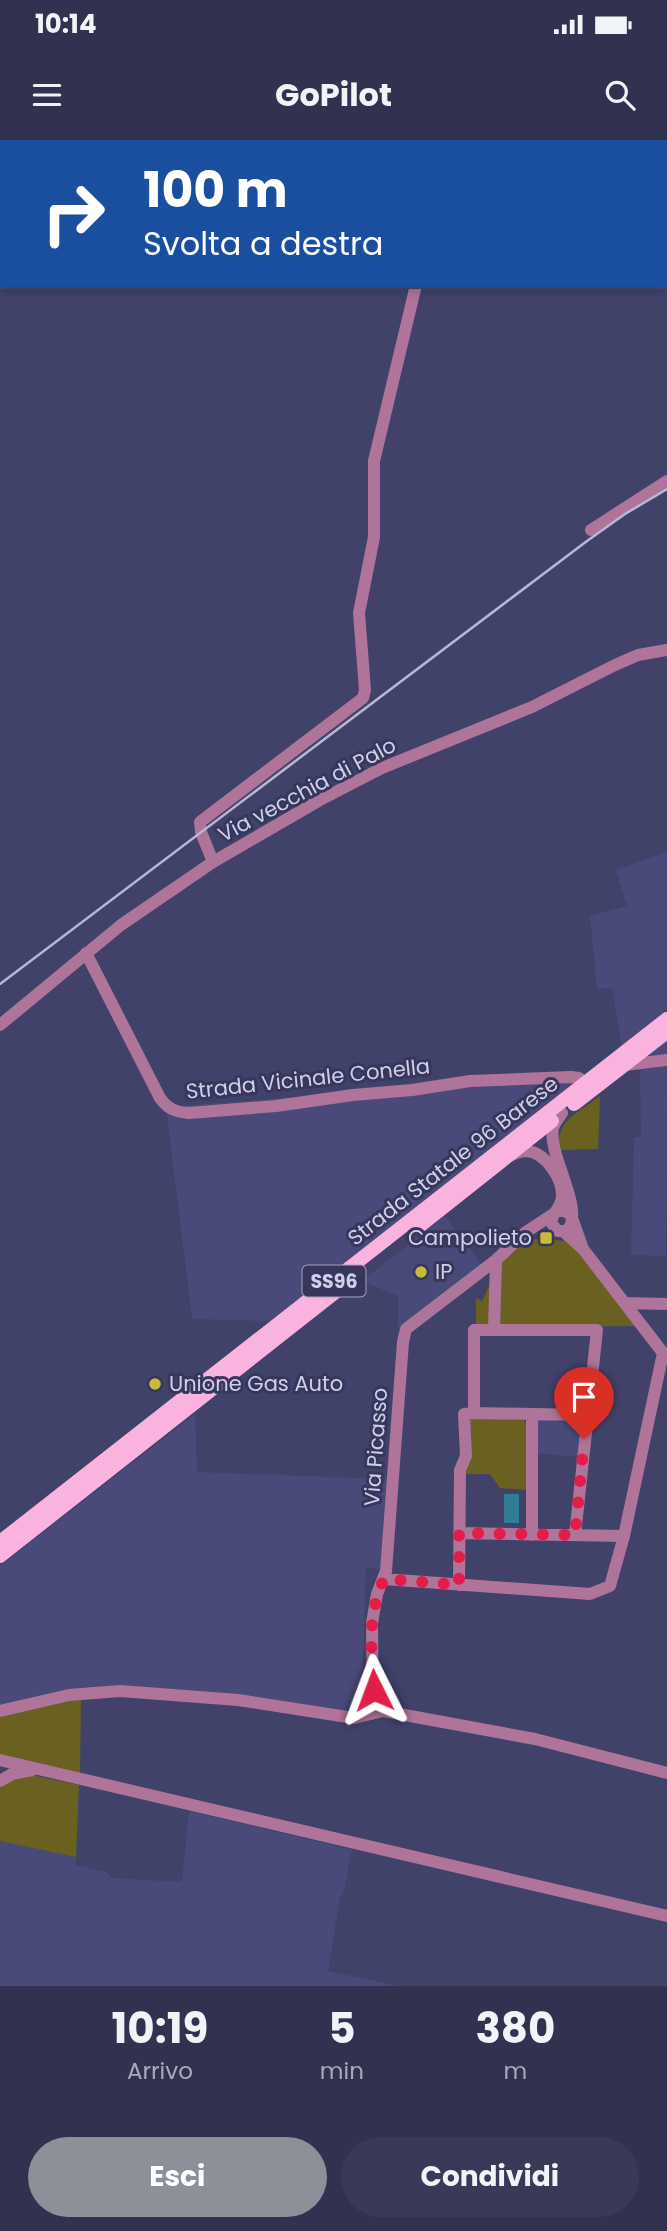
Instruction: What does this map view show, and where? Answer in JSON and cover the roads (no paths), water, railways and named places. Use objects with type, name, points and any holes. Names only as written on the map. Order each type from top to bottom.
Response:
[{"type":"main road","name":"Strada Statale 96 Barese","points":[[0,1542],[667,1019]]},
{"type":"main road","name":"Strada Statale 96 Barese","points":[[0,1556],[667,1032]]},
{"type":"street","points":[[214,862],[201,832],[200,826],[204,818],[229,802],[363,698],[365,690],[359,613],[374,537],[374,461],[416,287]]},
{"type":"street","points":[[591,530],[667,481]]},
{"type":"street","name":"Via vecchia di Palo","points":[[0,1025],[121,925],[214,862],[320,800],[382,768],[532,706],[638,655],[667,650]]},
{"type":"street","name":"Strada Vicinale Conella","points":[[86,953],[160,1097],[166,1107],[177,1112],[276,1106],[470,1081],[571,1077],[579,1078],[584,1083]]},
{"type":"street","points":[[625,1065],[667,1060]]},
{"type":"street","points":[[520,1239],[562,1232],[570,1228],[572,1209],[553,1136],[555,1124],[562,1113]]},
{"type":"street","points":[[384,1579],[590,1594],[610,1586],[614,1574],[663,1353],[583,1250],[562,1232],[554,1229],[551,1222],[562,1198],[551,1166],[533,1152],[524,1150],[508,1157]]},
{"type":"street","points":[[555,1213],[565,1211],[572,1219],[583,1250]]},
{"type":"street","name":"Via Picasso","points":[[373,1712],[372,1623],[377,1594],[384,1579],[404,1334],[410,1325],[496,1260],[526,1232],[555,1213]]},
{"type":"street","points":[[494,1330],[496,1260]]},
{"type":"street","points":[[625,1303],[667,1304]]},
{"type":"street","points":[[474,1413],[474,1330],[597,1330],[575,1535]]},
{"type":"street","points":[[459,1585],[460,1470],[466,1456],[464,1414],[587,1415]]},
{"type":"street","points":[[532,1414],[532,1535]]},
{"type":"street","points":[[459,1533],[624,1536]]},
{"type":"street","points":[[0,1711],[69,1695],[138,1691],[238,1700],[354,1718],[383,1711],[535,1739],[667,1773]]},
{"type":"street","points":[[0,1760],[667,1916]]},
{"type":"street","points":[[0,1781],[22,1771],[45,1770]]},
{"type":"railway","points":[[0,984],[587,541],[667,489]]},
{"type":"place","name":"Campolieto","points":[[546,1238]]},
{"type":"place","name":"IP","points":[[421,1272]]},
{"type":"place","name":"Unione Gas Auto","points":[[155,1384]]}]
